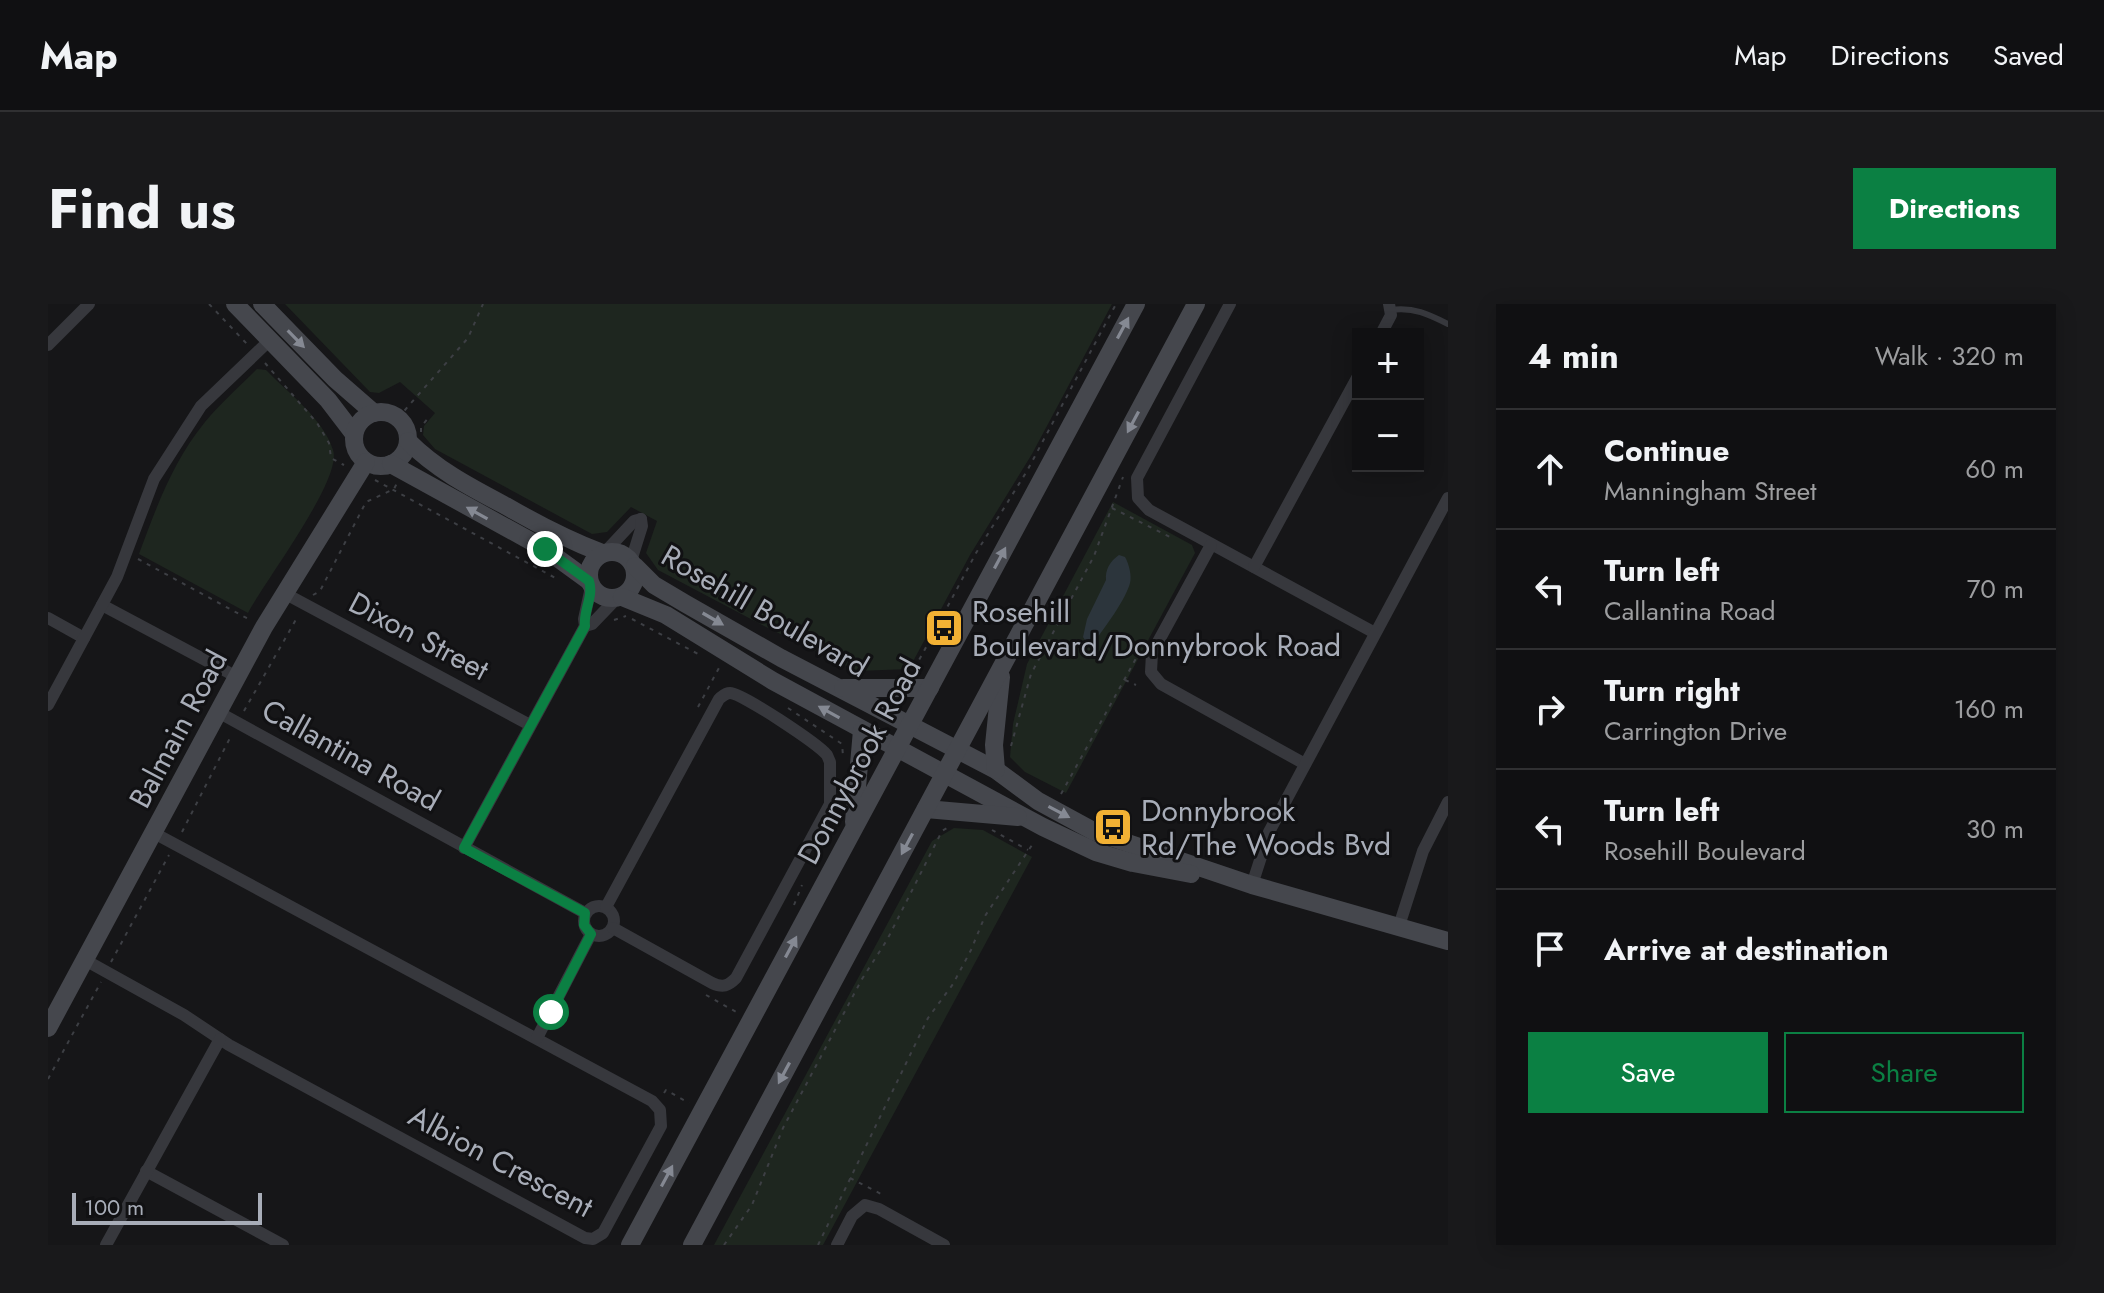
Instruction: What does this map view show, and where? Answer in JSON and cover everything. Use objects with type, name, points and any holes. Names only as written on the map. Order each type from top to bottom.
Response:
[{"type":"street","points":[[48,345],[89,304]]},
{"type":"street","points":[[235,304],[263,347],[328,400],[354,434],[363,467],[391,464],[398,459],[408,441]]},
{"type":"street","points":[[262,304],[335,379],[374,413]]},
{"type":"street","name":"Donnybrook Road","points":[[630,1245],[1136,304]]},
{"type":"street","points":[[692,1245],[1196,304]]},
{"type":"street","points":[[1230,304],[1136,483],[1136,494],[1143,506],[1375,633]]},
{"type":"street","points":[[1383,328],[1390,307]]},
{"type":"street","points":[[48,705],[102,605],[154,479],[201,406],[263,347]]},
{"type":"street","points":[[1254,567],[1352,387]]},
{"type":"street","points":[[354,434],[359,424],[374,413],[382,412],[398,418],[405,425],[408,441],[446,474],[543,527],[604,552],[618,553],[633,564]]},
{"type":"street","points":[[391,464],[545,549],[601,595],[619,598]]},
{"type":"street","name":"Balmain Road","points":[[51,1017],[85,960],[264,627],[363,467]]},
{"type":"street","points":[[1252,885],[1269,832],[1448,498]]},
{"type":"street","points":[[464,848],[585,626],[592,563],[634,521],[641,519],[633,564],[634,583],[592,624],[585,626]]},
{"type":"street","points":[[1211,545],[1152,653],[1151,672],[1161,684],[1305,764]]},
{"type":"street","name":"Rosehill Boulevard","points":[[633,564],[654,585],[678,599],[996,770],[1052,809],[1095,832],[1252,885]]},
{"type":"street","name":"Dixon Street","points":[[284,593],[530,725]]},
{"type":"street","name":"Rosehill Boulevard","points":[[619,598],[666,615],[773,681],[1036,823]]},
{"type":"street","points":[[102,605],[237,677]]},
{"type":"street","points":[[48,618],[84,638]]},
{"type":"street","points":[[996,770],[994,745],[1002,667]]},
{"type":"street","points":[[840,688],[930,688]]},
{"type":"street","points":[[606,907],[723,695],[732,693],[748,700],[823,751],[830,762],[830,804],[736,978],[726,986],[712,983],[613,928]]},
{"type":"street","name":"Callantina Road","points":[[218,712],[585,913]]},
{"type":"street","points":[[853,832],[862,730]]},
{"type":"street","points":[[1399,926],[1425,845],[1448,802]]},
{"type":"street","points":[[926,809],[956,810],[1036,823],[1096,852],[1133,863],[1252,885],[1448,941]]},
{"type":"street","points":[[154,833],[657,1105]]},
{"type":"street","points":[[596,906],[606,907],[614,918],[613,928],[605,935],[591,934],[584,925],[585,913],[596,906]]},
{"type":"street","points":[[537,1038],[591,934]]},
{"type":"street","name":"Albion Crescent","points":[[85,960],[184,1015],[220,1039],[588,1239],[603,1233],[661,1126],[662,1115],[657,1105]]},
{"type":"street","points":[[106,1245],[220,1039]]},
{"type":"street","points":[[146,1171],[283,1245]]},
{"type":"street","points":[[837,1245],[852,1216],[865,1205],[879,1209],[944,1245]]},
{"type":"lane","points":[[1390,307],[1421,310],[1448,324]]},
{"type":"path","points":[[209,304],[263,347],[317,423],[329,443],[331,458],[363,467],[394,489],[562,581]]},
{"type":"path","points":[[398,418],[468,338],[483,304]]},
{"type":"path","points":[[898,689],[899,673],[919,660],[976,553],[1027,471],[1116,304]]},
{"type":"path","points":[[994,745],[1011,747],[1031,674],[1094,556],[1126,471]]},
{"type":"path","points":[[48,1079],[237,722],[309,597],[320,591],[366,502],[394,489]]},
{"type":"path","points":[[1112,508],[1178,541]]},
{"type":"path","points":[[126,552],[264,627]]},
{"type":"path","points":[[601,614],[613,621],[625,615],[707,659]]},
{"type":"path","points":[[1052,809],[1139,652]]},
{"type":"path","points":[[698,707],[720,666]]},
{"type":"path","points":[[1124,679],[1136,685]]},
{"type":"path","points":[[789,708],[842,744],[843,763]]},
{"type":"path","points":[[843,749],[862,752]]},
{"type":"path","points":[[724,1245],[752,1205],[783,1128],[862,979],[887,940],[942,831],[955,824],[956,810]]},
{"type":"path","points":[[818,1245],[928,1018],[959,973],[985,916],[1029,851],[1036,823]]},
{"type":"path","points":[[987,828],[1029,851]]},
{"type":"path","points":[[792,911],[802,884]]},
{"type":"path","points":[[712,983],[706,995],[739,1014]]},
{"type":"path","points":[[657,1105],[666,1090],[690,1104]]},
{"type":"path","points":[[849,1177],[885,1196]]},
{"type":"shaded area","points":[[285,304],[1112,304],[1032,454],[970,555],[909,669],[857,671],[658,570],[646,553],[657,521],[631,507],[607,532],[592,534],[435,449],[423,435],[424,426],[435,413],[400,382],[379,393],[370,392]]},
{"type":"shaded area","points":[[257,369],[266,370],[321,427],[333,450],[333,464],[315,506],[248,613],[139,554],[159,502],[194,437],[211,415]]},
{"type":"shaded area","points":[[1113,502],[1192,545],[1195,553],[1066,793],[1025,772],[1010,757],[1013,724],[1027,664]]},
{"type":"shaded area","points":[[1119,555],[1125,557],[1129,566],[1131,580],[1128,590],[1094,642],[1087,643],[1083,637],[1087,619],[1106,580],[1109,566]]},
{"type":"shaded area","points":[[954,828],[983,830],[1032,857],[823,1245],[714,1245],[932,841]]},
{"type":"place","name":"Rosehill Boulevard/Donnybrook Road","points":[[944,628]]},
{"type":"place","name":"Donnybrook Rd/The Woods Bvd","points":[[1113,827]]},
{"type":"route","points":[[545,549],[589,581],[591,587],[585,626],[464,848],[585,913],[584,925],[591,934],[551,1012]]}]
